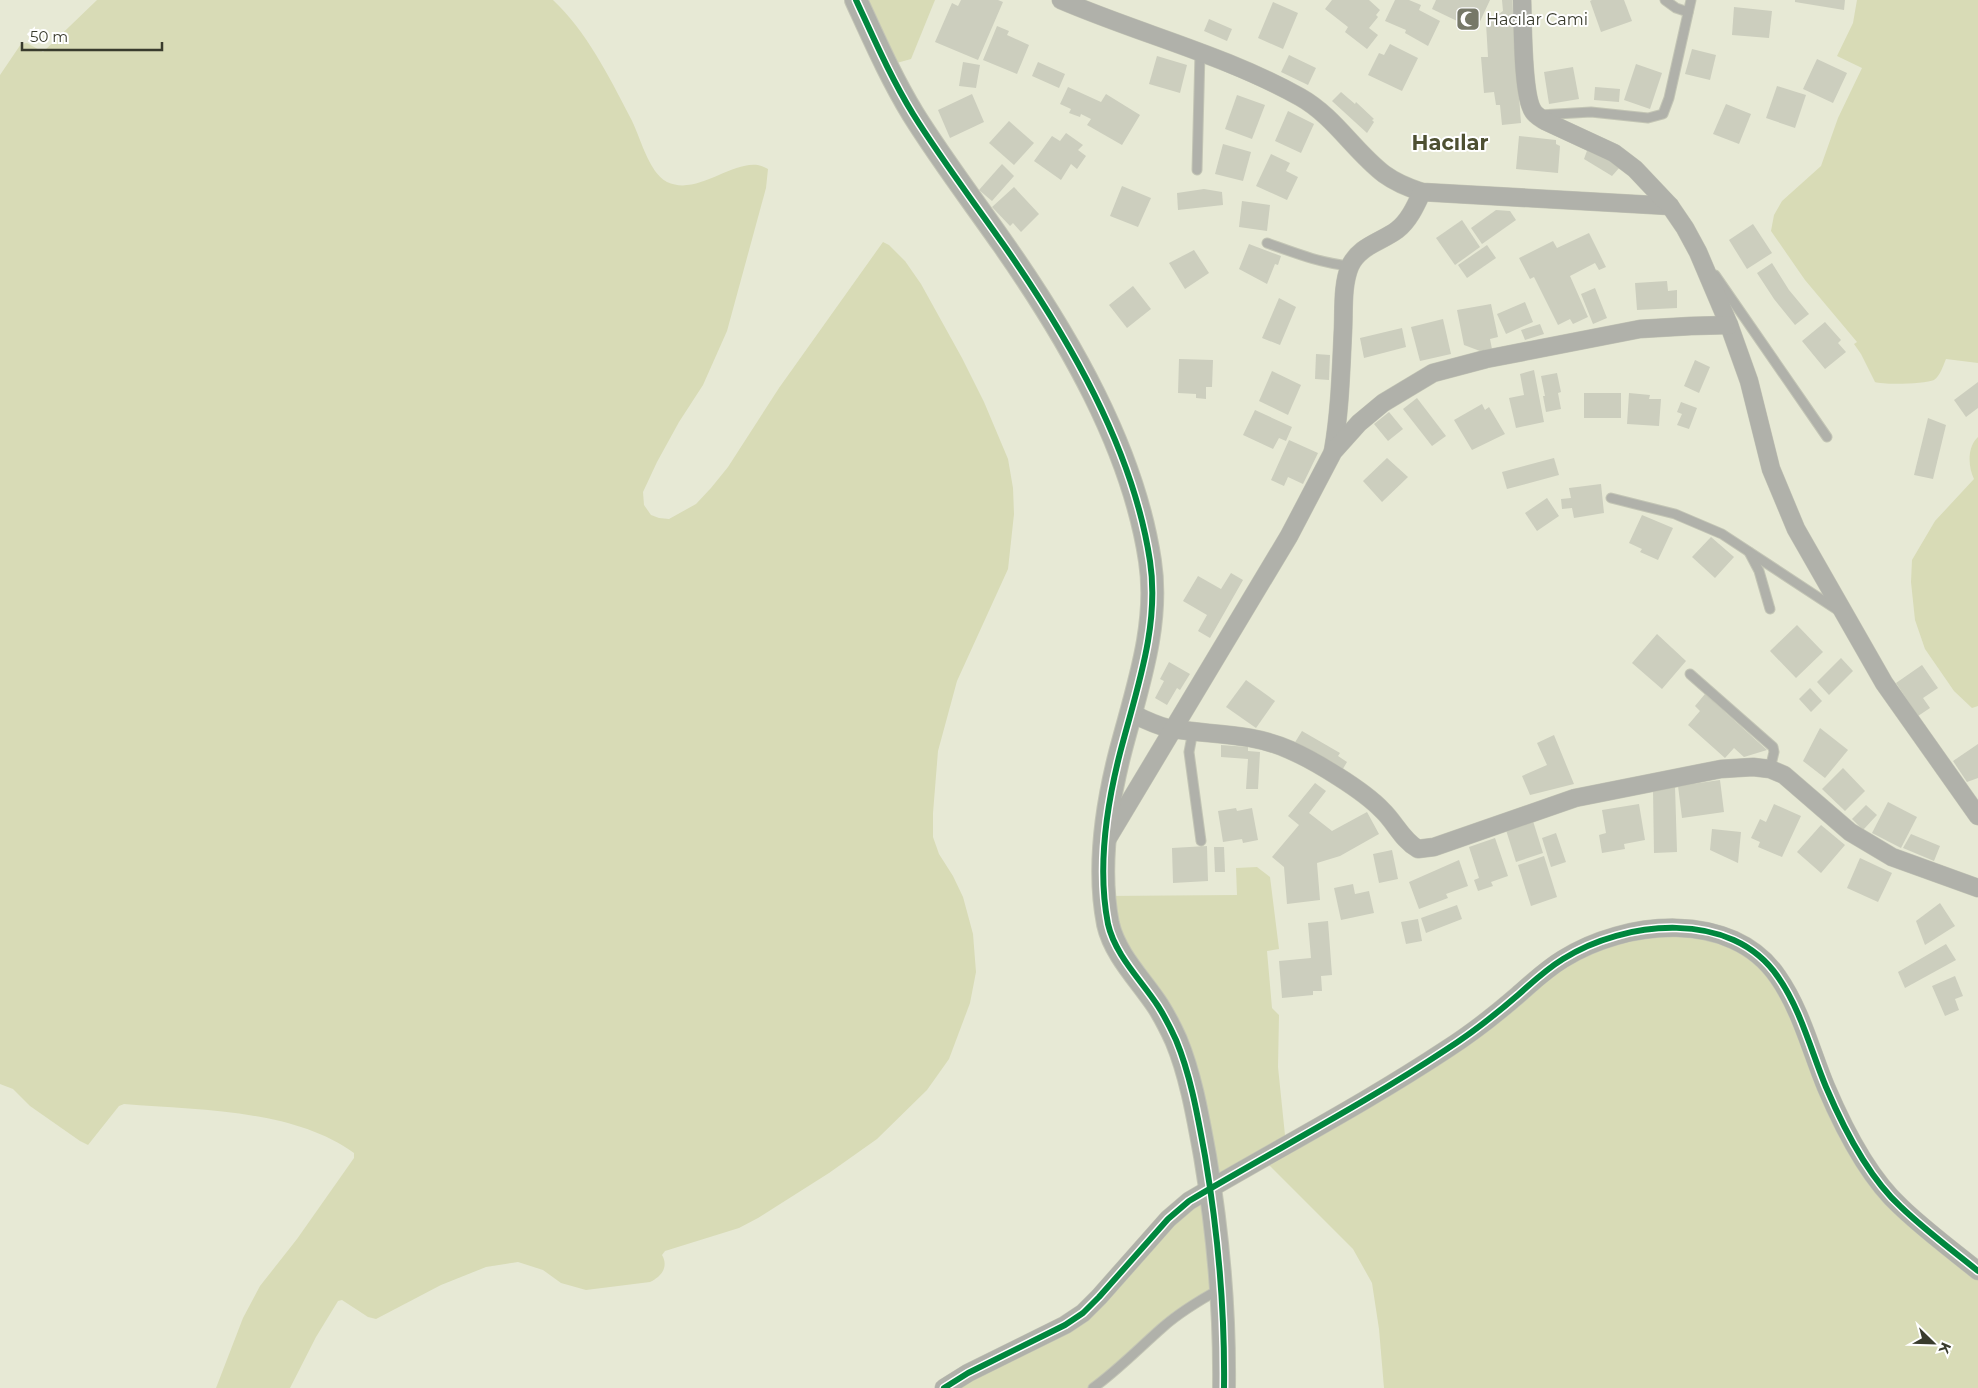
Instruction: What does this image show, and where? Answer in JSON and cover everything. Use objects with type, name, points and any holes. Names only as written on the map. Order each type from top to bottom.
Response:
[{"type":"street","points":[[856,0],[886,66],[914,115],[1042,301],[1065,340],[1124,462],[1144,523],[1151,566],[1152,614],[1142,670],[1109,805],[1104,846],[1104,896],[1109,929],[1116,947],[1161,1010],[1177,1042],[1189,1082],[1200,1130],[1210,1189],[1221,1289],[1224,1334],[1224,1388]]},
{"type":"street","points":[[1064,0],[1096,15],[1200,52],[1302,98],[1323,113],[1386,175],[1422,192],[1670,206]]},
{"type":"street","points":[[1522,0],[1526,82],[1532,110],[1537,115],[1614,153],[1635,168],[1670,206],[1698,252],[1729,325],[1749,381],[1771,469],[1796,529],[1884,683],[1978,816]]},
{"type":"street","points":[[1333,452],[1339,418],[1344,306],[1350,266],[1356,256],[1363,250],[1398,229],[1412,213],[1422,192]]},
{"type":"street","points":[[1104,846],[1172,729],[1290,536],[1333,452],[1359,423],[1383,403],[1433,373],[1486,359],[1640,329],[1729,325]]},
{"type":"street","points":[[1132,714],[1172,729],[1244,737],[1269,742],[1291,750],[1371,799],[1392,820],[1406,840],[1418,848],[1434,846],[1575,798],[1721,769],[1753,766],[1770,769],[1784,775],[1844,827],[1867,843],[1892,857],[1978,888]]},
{"type":"street","points":[[944,1388],[968,1373],[1065,1325],[1083,1313],[1105,1291],[1168,1219],[1189,1201],[1448,1049],[1519,994],[1540,974],[1566,957],[1603,941],[1648,929],[1699,929],[1716,933],[1734,939],[1764,960],[1778,976],[1795,1006],[1827,1088],[1872,1172],[1900,1206],[1978,1271]]},
{"type":"lane","points":[[1665,0],[1676,8],[1688,12]]},
{"type":"lane","points":[[1537,115],[1591,112],[1648,118],[1663,114],[1669,98],[1691,0]]},
{"type":"lane","points":[[1197,170],[1200,52]]},
{"type":"lane","points":[[1267,243],[1309,259],[1350,266]]},
{"type":"lane","points":[[1698,252],[1827,437]]},
{"type":"lane","points":[[1611,498],[1652,507],[1683,517],[1722,534],[1846,616]]},
{"type":"lane","points":[[1747,550],[1759,570],[1770,609]]},
{"type":"lane","points":[[1690,674],[1772,747],[1774,752],[1770,769]]},
{"type":"lane","points":[[1193,731],[1189,752],[1201,841]]},
{"type":"lane","points":[[1093,1388],[1130,1359],[1163,1327],[1195,1303],[1221,1289]]},
{"type":"green space","points":[[97,0],[553,0],[576,26],[596,55],[630,117],[650,162],[660,177],[667,182],[680,185],[707,180],[745,166],[757,165],[768,169],[766,188],[727,331],[703,385],[679,422],[643,492],[644,505],[651,515],[669,519],[696,504],[711,488],[728,467],[779,388],[883,242],[889,245],[905,261],[921,284],[962,358],[984,402],[1008,459],[1013,488],[1014,514],[1008,569],[957,681],[938,751],[933,837],[939,854],[953,876],[963,897],[973,934],[976,972],[970,1003],[949,1059],[927,1090],[877,1139],[829,1173],[758,1218],[739,1228],[665,1251],[662,1255],[665,1264],[663,1271],[650,1282],[586,1290],[561,1283],[543,1270],[518,1262],[486,1267],[441,1285],[376,1319],[368,1317],[342,1300],[338,1301],[316,1337],[290,1388],[216,1388],[243,1318],[260,1286],[297,1239],[354,1158],[354,1153],[330,1139],[303,1128],[274,1120],[244,1114],[124,1104],[119,1106],[88,1145],[30,1106],[13,1089],[0,1084],[0,75],[21,44],[27,43],[43,52]]},
{"type":"green space","points":[[856,0],[935,0],[911,59],[886,66]]},
{"type":"green space","points":[[1857,0],[1978,0],[1978,363],[1946,359],[1938,376],[1934,380],[1929,381],[1895,384],[1875,382],[1854,344],[1857,342],[1805,280],[1771,231],[1774,215],[1782,201],[1821,166],[1838,118],[1862,68],[1837,56],[1853,23]]},
{"type":"green space","points":[[1978,437],[1978,706],[1972,708],[1954,691],[1925,649],[1915,620],[1911,582],[1912,560],[1935,521],[1974,479],[1971,469],[1970,452],[1974,441]]},
{"type":"green space","points":[[1257,867],[1270,877],[1279,949],[1267,951],[1272,1008],[1279,1015],[1278,1067],[1286,1145],[1370,1096],[1566,957],[1677,928],[1763,960],[1872,1172],[1978,1271],[1978,1388],[1384,1388],[1379,1329],[1372,1283],[1353,1249],[1263,1159],[1210,1189],[1189,1082],[1115,947],[1104,896],[1237,895],[1236,868]]},
{"type":"green space","points":[[1210,1189],[1221,1289],[1195,1303],[1093,1388],[944,1388],[1065,1325]]},
{"type":"building","points":[[961,0],[998,0],[1003,2],[978,60],[935,42],[952,3],[958,6]]},
{"type":"building","points":[[1332,0],[1369,0],[1380,10],[1376,15],[1378,17],[1369,28],[1378,35],[1367,49],[1345,32],[1348,27],[1325,9]]},
{"type":"building","points":[[1395,0],[1409,0],[1421,5],[1419,10],[1440,21],[1428,46],[1405,33],[1406,30],[1385,21]]},
{"type":"building","name":"Hacılar Cami","points":[[1436,0],[1490,0],[1476,30],[1432,9]]},
{"type":"building","points":[[1502,0],[1512,0],[1521,123],[1502,125],[1500,105],[1496,105],[1494,92],[1484,93],[1481,57],[1488,57],[1486,23],[1503,11]]},
{"type":"building","points":[[1624,0],[1632,21],[1601,32],[1590,1]]},
{"type":"building","points":[[1795,0],[1845,0],[1844,10],[1795,2]]},
{"type":"building","points":[[1273,2],[1298,13],[1283,49],[1258,38]]},
{"type":"building","points":[[1734,7],[1772,11],[1769,38],[1732,35]]},
{"type":"building","points":[[1209,19],[1232,29],[1227,41],[1204,31]]},
{"type":"building","points":[[997,26],[1009,31],[1007,35],[1029,45],[1017,74],[983,60]]},
{"type":"building","points":[[1390,44],[1418,58],[1402,91],[1368,75],[1379,53],[1384,55]]},
{"type":"building","points":[[1692,49],[1716,55],[1710,80],[1685,74]]},
{"type":"building","points":[[1289,55],[1316,68],[1308,85],[1281,72]]},
{"type":"building","points":[[1157,56],[1187,65],[1180,93],[1149,84]]},
{"type":"building","points":[[1817,59],[1847,73],[1833,103],[1803,89]]},
{"type":"building","points":[[963,62],[980,65],[976,88],[959,86]]},
{"type":"building","points":[[1038,62],[1065,74],[1059,88],[1032,76]]},
{"type":"building","points":[[1636,64],[1662,73],[1650,109],[1624,100]]},
{"type":"building","points":[[1573,67],[1579,99],[1549,104],[1544,72]]},
{"type":"building","points":[[1777,86],[1806,95],[1795,128],[1766,118]]},
{"type":"building","points":[[1068,87],[1101,102],[1106,94],[1140,115],[1122,145],[1087,125],[1091,119],[1081,114],[1080,117],[1069,113],[1071,109],[1060,104]]},
{"type":"building","points":[[1595,87],[1620,89],[1619,102],[1594,100]]},
{"type":"building","points":[[1341,92],[1355,104],[1356,102],[1374,119],[1367,133],[1332,101]]},
{"type":"building","points":[[972,94],[984,122],[950,138],[938,110]]},
{"type":"building","points":[[1237,95],[1265,105],[1252,139],[1225,129]]},
{"type":"building","points":[[1726,104],[1751,114],[1739,144],[1713,134]]},
{"type":"building","points":[[1288,111],[1314,124],[1301,153],[1275,141]]},
{"type":"building","points":[[1009,121],[1034,143],[1014,165],[989,143]]},
{"type":"building","points":[[1066,133],[1083,145],[1078,150],[1086,156],[1077,169],[1071,164],[1061,180],[1034,161],[1052,136],[1060,141]]},
{"type":"building","points":[[1519,136],[1556,140],[1556,144],[1560,146],[1558,173],[1516,169]]},
{"type":"building","points":[[1223,144],[1251,152],[1243,181],[1215,174]]},
{"type":"building","points":[[1588,148],[1620,167],[1612,176],[1584,159]]},
{"type":"building","points":[[1271,154],[1290,163],[1286,171],[1298,177],[1287,200],[1256,186]]},
{"type":"building","points":[[1002,164],[1014,176],[992,201],[979,190]]},
{"type":"building","points":[[1122,186],[1151,198],[1138,227],[1110,216]]},
{"type":"building","points":[[1014,187],[1039,214],[1021,232],[1013,223],[1010,226],[992,207]]},
{"type":"building","points":[[1204,189],[1222,192],[1223,205],[1178,210],[1177,193]]},
{"type":"building","points":[[1242,201],[1270,205],[1267,231],[1239,227]]},
{"type":"building","points":[[1496,210],[1510,211],[1516,220],[1482,244],[1471,228]]},
{"type":"building","points":[[1462,220],[1480,247],[1455,265],[1436,238]]},
{"type":"building","points":[[1753,224],[1772,253],[1747,269],[1729,240]]},
{"type":"building","points":[[1589,233],[1606,267],[1599,270],[1595,263],[1570,276],[1588,317],[1573,324],[1570,319],[1558,325],[1534,277],[1530,279],[1519,258],[1553,241],[1557,248]]},
{"type":"building","points":[[1249,244],[1281,256],[1278,265],[1275,264],[1267,284],[1239,269]]},
{"type":"building","points":[[1487,245],[1496,258],[1467,278],[1458,265]]},
{"type":"building","points":[[1194,250],[1209,273],[1185,289],[1169,263]]},
{"type":"building","points":[[1772,263],[1789,290],[1809,314],[1795,325],[1774,299],[1757,273]]},
{"type":"building","points":[[1667,281],[1668,291],[1677,290],[1677,308],[1637,310],[1635,283]]},
{"type":"building","points":[[1133,286],[1151,309],[1127,328],[1109,305]]},
{"type":"building","points":[[1595,288],[1607,318],[1593,324],[1581,294]]},
{"type":"building","points":[[1279,298],[1296,307],[1280,345],[1262,338]]},
{"type":"building","points":[[1525,302],[1533,322],[1506,334],[1497,314]]},
{"type":"building","points":[[1491,304],[1498,337],[1490,339],[1492,349],[1480,351],[1464,345],[1457,310]]},
{"type":"building","points":[[1443,319],[1451,354],[1420,361],[1411,327]]},
{"type":"building","points":[[1825,322],[1841,340],[1838,343],[1846,352],[1825,369],[1802,341]]},
{"type":"building","points":[[1540,324],[1544,334],[1525,340],[1521,330]]},
{"type":"building","points":[[1402,328],[1406,347],[1364,358],[1360,338]]},
{"type":"building","points":[[1316,354],[1330,355],[1329,380],[1315,379]]},
{"type":"building","points":[[1179,359],[1213,360],[1212,387],[1206,387],[1206,399],[1196,398],[1196,394],[1178,393]]},
{"type":"building","points":[[1695,360],[1710,367],[1699,393],[1684,386]]},
{"type":"building","points":[[1534,370],[1544,422],[1516,428],[1509,398],[1524,395],[1520,374]]},
{"type":"building","points":[[1272,371],[1301,385],[1288,415],[1259,401]]},
{"type":"building","points":[[1557,373],[1561,392],[1558,393],[1561,409],[1546,412],[1541,376]]},
{"type":"building","points":[[1978,382],[1978,408],[1966,417],[1954,400]]},
{"type":"building","points":[[1584,393],[1621,393],[1621,418],[1584,418]]},
{"type":"building","points":[[1629,393],[1650,395],[1649,399],[1661,399],[1659,426],[1627,424]]},
{"type":"building","points":[[1417,398],[1446,436],[1432,446],[1403,409]]},
{"type":"building","points":[[1681,402],[1697,408],[1689,429],[1677,425],[1682,414],[1677,412]]},
{"type":"building","points":[[1482,404],[1485,410],[1489,407],[1505,434],[1472,450],[1454,420]]},
{"type":"building","points":[[1255,410],[1292,427],[1286,441],[1279,438],[1273,449],[1243,435]]},
{"type":"building","points":[[1389,412],[1403,429],[1388,441],[1374,424]]},
{"type":"building","points":[[1928,418],[1946,425],[1933,479],[1914,475]]},
{"type":"building","points":[[1289,440],[1318,453],[1303,484],[1288,477],[1284,486],[1271,480]]},
{"type":"building","points":[[1387,458],[1408,477],[1382,502],[1363,481]]},
{"type":"building","points":[[1554,458],[1559,475],[1507,489],[1502,472]]},
{"type":"building","points":[[1601,484],[1604,513],[1574,518],[1572,508],[1562,509],[1561,499],[1571,498],[1569,488]]},
{"type":"building","points":[[1547,498],[1559,516],[1537,531],[1525,513]]},
{"type":"building","points":[[1642,515],[1673,528],[1658,560],[1640,552],[1642,549],[1629,543]]},
{"type":"building","points":[[1711,537],[1734,557],[1715,578],[1692,557]]},
{"type":"building","points":[[1231,573],[1243,580],[1210,638],[1198,631],[1207,615],[1183,601],[1198,576],[1221,589]]},
{"type":"building","points":[[1797,625],[1823,652],[1796,678],[1770,651]]},
{"type":"building","points":[[1657,634],[1686,661],[1662,689],[1632,663]]},
{"type":"building","points":[[1841,658],[1853,671],[1829,695],[1817,682]]},
{"type":"building","points":[[1169,662],[1190,674],[1180,690],[1177,688],[1167,705],[1155,698],[1164,681],[1160,679]]},
{"type":"building","points":[[1922,665],[1938,688],[1923,698],[1930,708],[1918,716],[1896,683]]},
{"type":"building","points":[[1246,680],[1275,701],[1256,728],[1226,707]]},
{"type":"building","points":[[1810,688],[1822,701],[1811,712],[1799,699]]},
{"type":"building","points":[[1705,694],[1767,750],[1744,757],[1734,748],[1725,758],[1688,725],[1700,711],[1695,706]]},
{"type":"building","points":[[1820,728],[1848,750],[1825,778],[1803,761]]},
{"type":"building","points":[[1302,731],[1340,753],[1338,756],[1347,762],[1341,772],[1294,744]]},
{"type":"building","points":[[1554,735],[1574,784],[1530,795],[1522,776],[1547,765],[1537,743]]},
{"type":"building","points":[[1978,744],[1978,778],[1967,782],[1953,761]]},
{"type":"building","points":[[1221,745],[1248,747],[1248,751],[1260,752],[1258,789],[1246,789],[1248,759],[1221,757]]},
{"type":"building","points":[[1843,768],[1865,791],[1845,811],[1822,789]]},
{"type":"building","points":[[1720,780],[1724,812],[1682,818],[1678,786]]},
{"type":"building","points":[[1315,783],[1326,791],[1309,813],[1332,831],[1367,812],[1379,834],[1340,856],[1317,863],[1320,900],[1287,904],[1284,867],[1272,857],[1299,825],[1288,816]]},
{"type":"building","points":[[1675,786],[1677,852],[1654,853],[1653,790]]},
{"type":"building","points":[[1888,802],[1917,817],[1901,848],[1872,833]]},
{"type":"building","points":[[1639,804],[1645,840],[1624,844],[1625,849],[1602,853],[1599,835],[1606,833],[1602,810]]},
{"type":"building","points":[[1774,804],[1801,816],[1782,857],[1758,847],[1760,842],[1751,838],[1760,819],[1766,822]]},
{"type":"building","points":[[1866,805],[1877,815],[1863,830],[1852,819]]},
{"type":"building","points":[[1236,808],[1237,811],[1252,808],[1258,840],[1243,843],[1242,839],[1223,842],[1218,811]]},
{"type":"building","points":[[1533,821],[1543,853],[1516,862],[1506,830]]},
{"type":"building","points":[[1821,825],[1845,845],[1821,873],[1797,852]]},
{"type":"building","points":[[1712,829],[1741,832],[1738,863],[1710,850]]},
{"type":"building","points":[[1556,833],[1566,862],[1551,867],[1542,838]]},
{"type":"building","points":[[1911,834],[1940,846],[1934,861],[1903,848]]},
{"type":"building","points":[[1495,838],[1508,876],[1491,882],[1493,886],[1478,891],[1474,880],[1479,878],[1469,847]]},
{"type":"building","points":[[1207,846],[1208,881],[1173,883],[1172,848]]},
{"type":"building","points":[[1214,847],[1224,847],[1225,872],[1215,872]]},
{"type":"building","points":[[1392,850],[1398,879],[1379,883],[1373,854]]},
{"type":"building","points":[[1544,856],[1557,897],[1531,906],[1518,865]]},
{"type":"building","points":[[1860,858],[1892,873],[1878,902],[1847,888]]},
{"type":"building","points":[[1459,860],[1468,886],[1446,894],[1448,898],[1419,909],[1409,882]]},
{"type":"building","points":[[1353,884],[1355,894],[1369,891],[1374,913],[1341,920],[1334,888]]},
{"type":"building","points":[[1940,903],[1955,926],[1925,945],[1916,921]]},
{"type":"building","points":[[1457,905],[1462,919],[1426,933],[1421,918]]},
{"type":"building","points":[[1418,919],[1422,941],[1406,944],[1401,922]]},
{"type":"building","points":[[1328,921],[1332,975],[1321,976],[1322,991],[1313,991],[1313,995],[1282,998],[1279,961],[1311,958],[1308,923]]},
{"type":"building","points":[[1946,944],[1956,960],[1905,988],[1898,972]]},
{"type":"building","points":[[1955,976],[1963,996],[1955,999],[1959,1010],[1945,1016],[1932,986]]},
{"type":"cycle path","points":[[856,0],[890,72],[913,114],[1003,244],[1074,355],[1113,436],[1129,477],[1141,519],[1150,561],[1152,610],[1145,658],[1120,753],[1107,817],[1103,860],[1105,903],[1108,924],[1116,946],[1158,1006],[1176,1040],[1190,1083],[1197,1112],[1214,1214],[1222,1301],[1224,1388]]},
{"type":"cycle path","points":[[944,1388],[968,1373],[1065,1325],[1083,1313],[1168,1219],[1189,1201],[1352,1108],[1447,1049],[1484,1023],[1563,959],[1588,946],[1616,936],[1646,930],[1676,928],[1706,931],[1734,940],[1758,955],[1778,977],[1793,1003],[1833,1102],[1849,1135],[1878,1182],[1901,1207],[1929,1232],[1978,1271]]},
{"type":"place","name":"Hacılar Cami","points":[[1468,19]]},
{"type":"district","name":"Hacılar","points":[[1450,143]]}]
